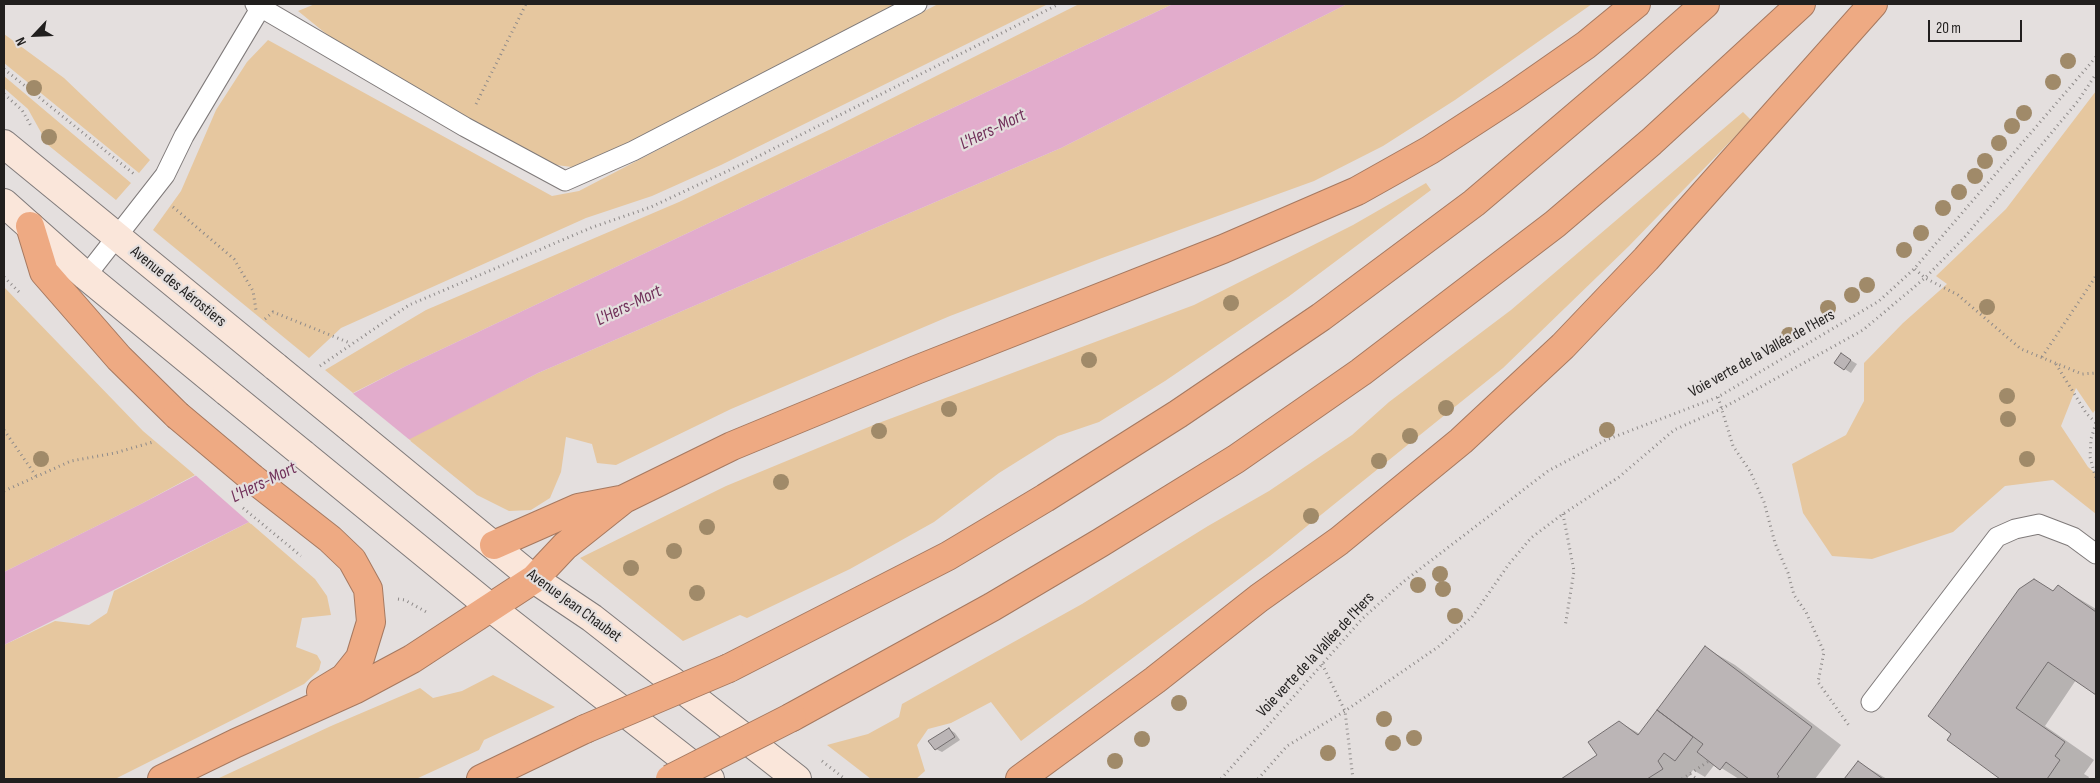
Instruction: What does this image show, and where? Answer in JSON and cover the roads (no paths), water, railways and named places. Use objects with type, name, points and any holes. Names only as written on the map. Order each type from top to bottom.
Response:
[{"type":"highway","points":[[162,779],[236,743],[356,689],[412,659],[534,579],[565,546],[624,499],[741,442],[916,370],[1232,246],[1357,191],[1430,150],[1510,98],[1586,45],[1636,4]]},
{"type":"highway","points":[[481,779],[585,729],[729,668],[948,556],[1029,508],[1178,414],[1321,317],[1474,203],[1634,68],[1705,4]]},
{"type":"highway","points":[[670,779],[792,716],[992,607],[1236,459],[1353,378],[1570,211],[1652,142],[1801,4]]},
{"type":"highway","points":[[1020,779],[1155,680],[1259,598],[1339,541],[1461,441],[1563,346],[1646,259],[1874,4]]},
{"type":"highway","points":[[30,226],[44,272],[119,358],[177,415],[352,560],[362,574],[368,589],[371,622],[368,639],[360,658],[344,678],[236,743]]},
{"type":"highway","points":[[494,545],[578,508],[624,499]]},
{"type":"main road","name":"Avenue des Aérostiers","points":[[4,144],[353,430]]},
{"type":"main road","points":[[4,203],[86,276],[375,514],[490,607],[710,779]]},
{"type":"main road","name":"Avenue Jean Chaubet","points":[[353,430],[534,579],[592,618],[797,779]]},
{"type":"lane","points":[[86,276],[165,174],[184,136],[260,5],[465,127],[564,181],[633,151],[918,4]]},
{"type":"lane","points":[[1871,702],[1997,537],[2015,529],[2039,524],[2073,537],[2096,554]]},
{"type":"water","name":"L'Hers-Mort","points":[[1173,4],[1347,4],[1061,148],[538,373],[249,522],[4,645],[4,572],[141,504],[406,366]]}]
